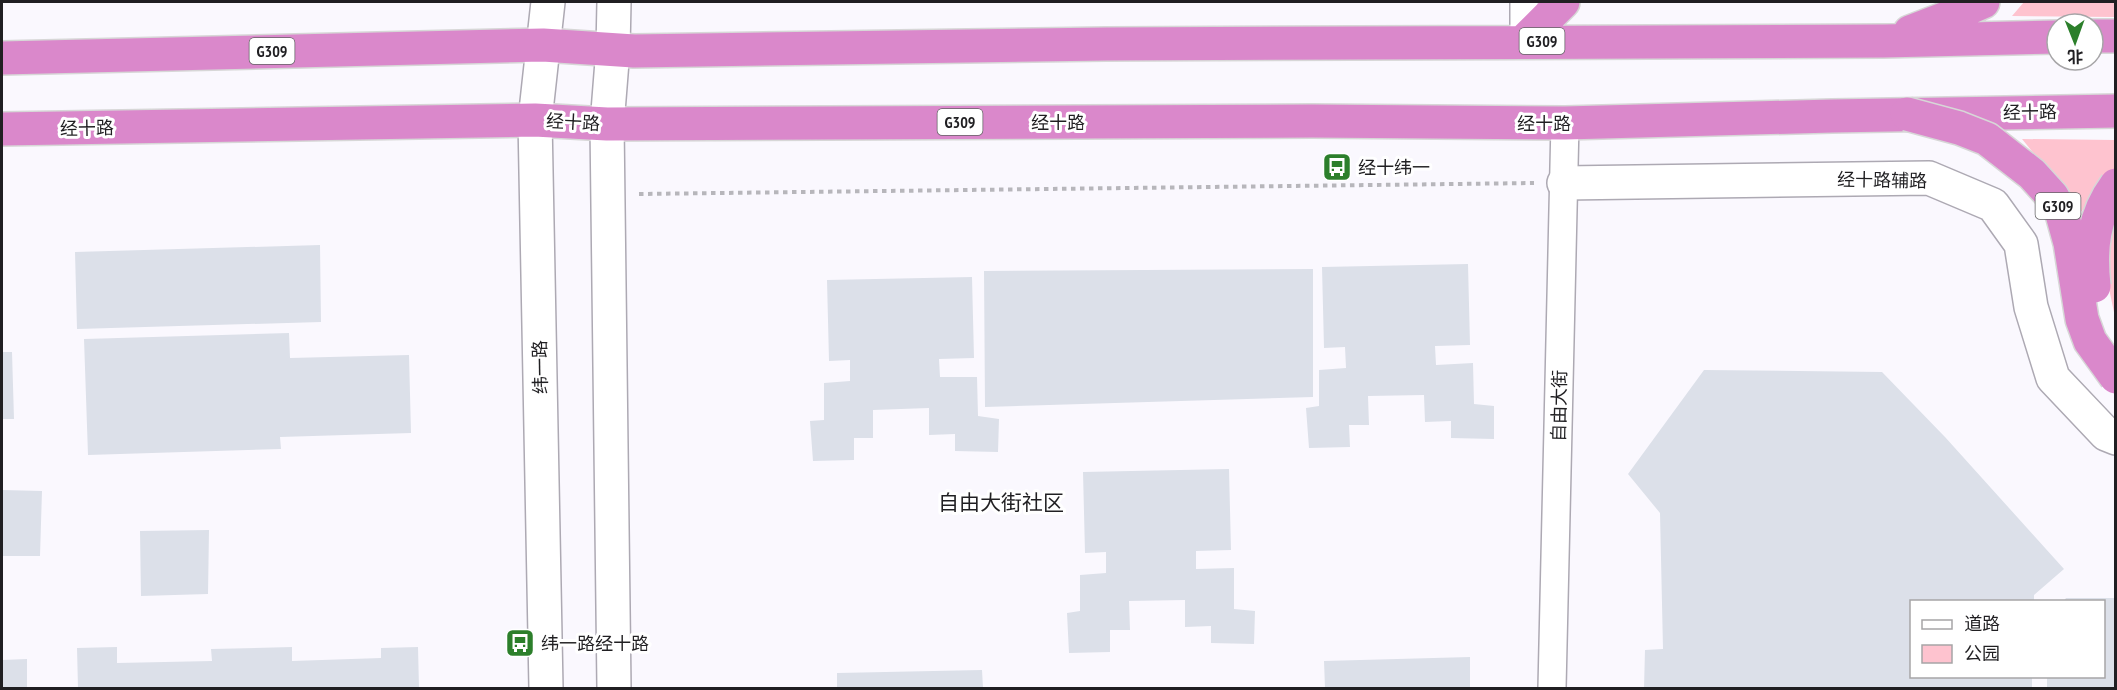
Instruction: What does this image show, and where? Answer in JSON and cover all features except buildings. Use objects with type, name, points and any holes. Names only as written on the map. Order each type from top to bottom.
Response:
[{"type":"highway","points":[[1524,41],[1563,2]]},
{"type":"highway","points":[[1884,41],[1983,2]]},
{"type":"highway","name":"G309","points":[[2,58],[543,45],[634,51],[1106,44],[1884,41],[2045,37]]},
{"type":"highway","name":"经十路","points":[[2,129],[536,120],[607,124],[1312,121],[1565,123],[2115,111]]},
{"type":"highway","name":"G309","points":[[1906,114],[1959,128],[1987,139],[2032,174],[2052,196],[2062,214],[2070,243],[2082,320],[2091,341],[2115,377]]},
{"type":"highway","points":[[2115,185],[2101,208],[2095,226],[2092,263],[2101,323],[2115,349]]},
{"type":"main road","name":"纬一路","points":[[546,688],[536,120],[548,2]]},
{"type":"main road","points":[[614,2],[607,124],[614,688]]},
{"type":"main road","name":"经十路辅路","points":[[1564,183],[1929,178],[1993,205],[2021,244],[2031,307],[2053,378],[2106,434],[2115,438]]},
{"type":"street","points":[[1524,2],[1524,41]]},
{"type":"street","name":"自由大街","points":[[1552,688],[1565,123]]},
{"type":"path","points":[[608,196],[1564,183]]},
{"type":"green space","points":[[2024,2],[2115,2],[2115,17],[2105,17],[2105,12],[2045,12],[2045,16],[2012,16]]},
{"type":"green space","points":[[2022,139],[2115,140],[2115,170],[2081,212]]},
{"type":"green space","points":[[2115,223],[2115,317],[2104,265]]},
{"type":"place","name":"经十纬一","points":[[1337,167]]},
{"type":"place","name":"纬一路经十路","points":[[520,643]]},
{"type":"district","name":"自由大街社区","points":[[1001,502]]}]
